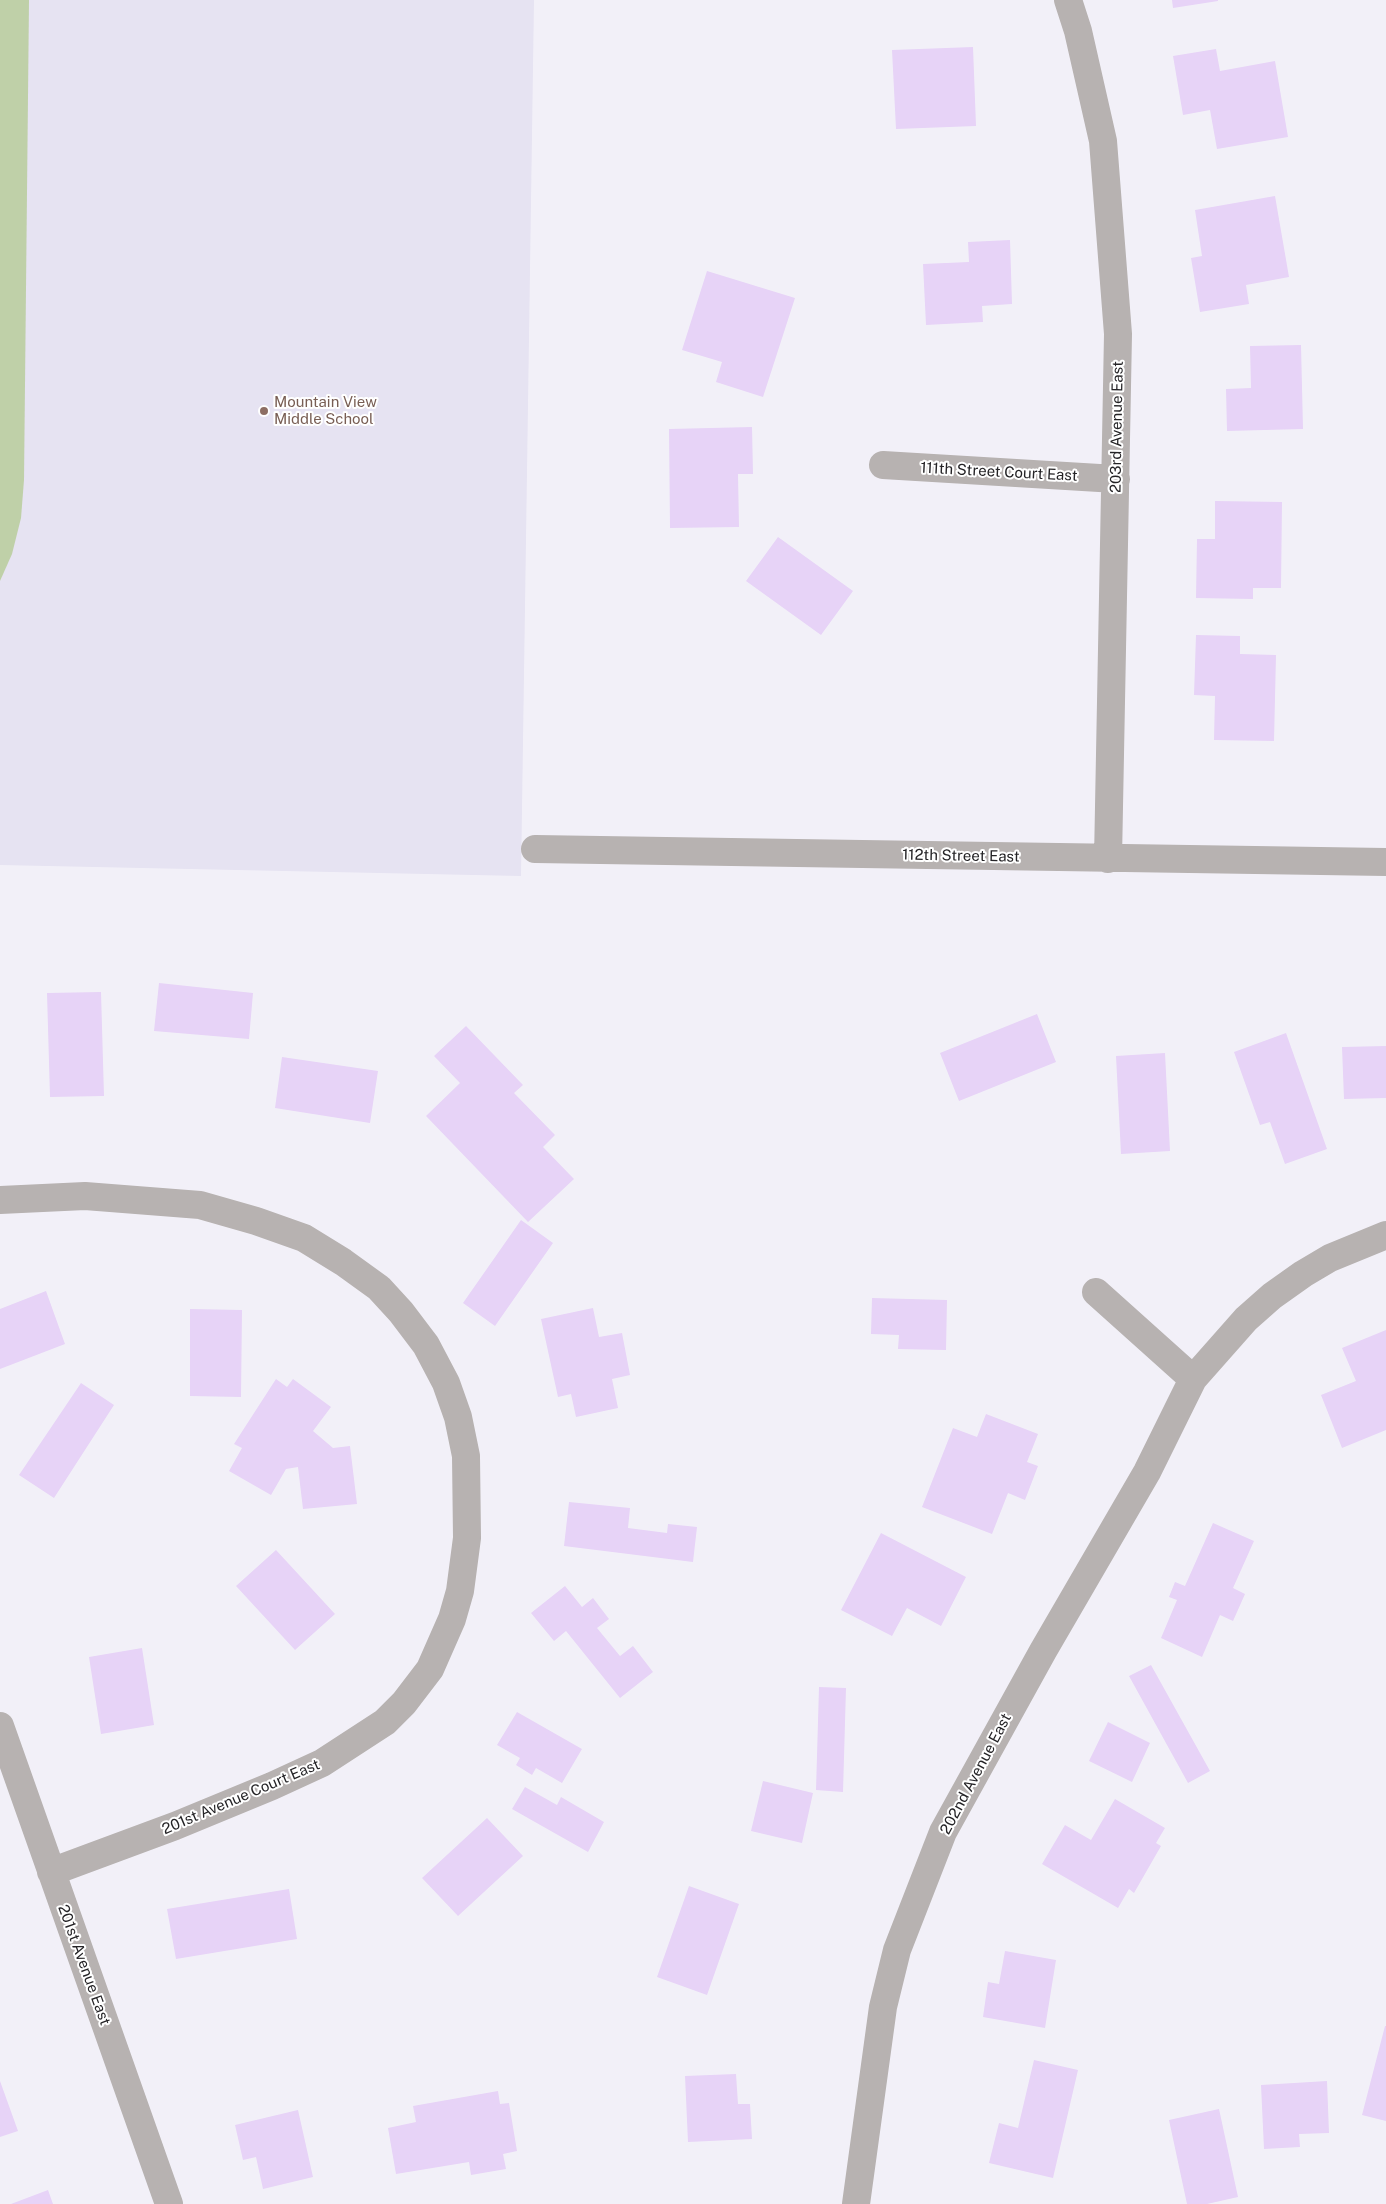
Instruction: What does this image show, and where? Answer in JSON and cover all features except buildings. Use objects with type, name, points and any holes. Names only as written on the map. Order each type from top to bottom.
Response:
[{"type":"street","name":"203rd Avenue East","points":[[1068,0],[1078,31],[1103,141],[1118,334],[1108,858]]},
{"type":"street","name":"111th Street Court East","points":[[882,465],[1116,478]]},
{"type":"street","name":"112th Street East","points":[[535,849],[1386,862]]},
{"type":"street","name":"201st Avenue Court East","points":[[0,1200],[85,1196],[200,1205],[304,1238],[343,1262],[379,1288],[421,1338],[446,1383],[458,1417],[466,1456],[467,1538],[460,1591],[452,1619],[430,1669],[404,1703],[385,1722],[322,1763],[175,1826],[51,1872]]},
{"type":"street","name":"202nd Avenue East","points":[[856,2204],[884,2006],[897,1950],[943,1832],[1048,1642],[1147,1472],[1193,1379],[1246,1319],[1272,1296],[1330,1258],[1386,1235]]},
{"type":"street","points":[[1096,1292],[1193,1379]]},
{"type":"street","name":"201st Avenue East","points":[[0,1726],[169,2204]]},
{"type":"shaded area","name":"Mountain View Middle School","points":[[0,0],[534,0],[521,876],[0,865]]},
{"type":"green space","points":[[0,0],[29,0],[24,480],[21,518],[12,554],[0,581]]},
{"type":"place","name":"Mountain View Middle School","points":[[264,411]]}]
